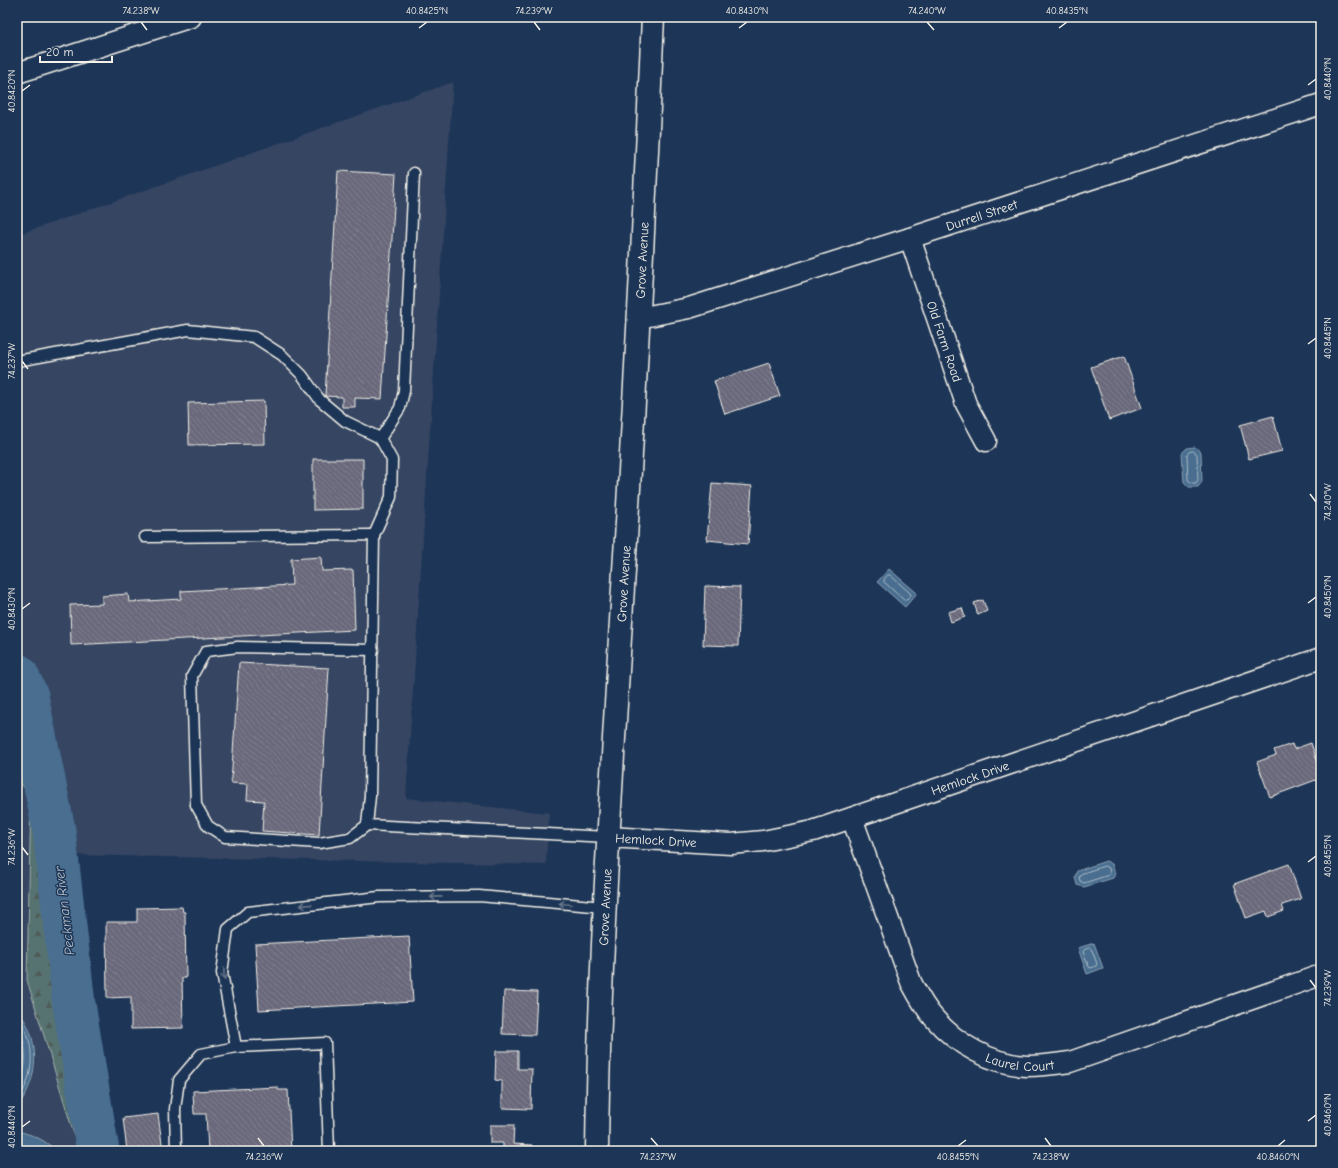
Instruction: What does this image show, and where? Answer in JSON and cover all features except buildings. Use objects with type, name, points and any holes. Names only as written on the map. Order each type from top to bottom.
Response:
[{"type":"street","points":[[17,73],[191,17]]},
{"type":"street","name":"Grove Avenue","points":[[597,1151],[598,1069],[604,907],[639,318],[653,17]]},
{"type":"street","name":"Durrell Street","points":[[639,318],[689,308],[910,238],[1321,104]]},
{"type":"street","name":"Old Farm Road","points":[[910,238],[966,404],[986,441]]},
{"type":"street","name":"Hemlock Drive","points":[[608,838],[723,843],[763,841],[813,831],[1321,658]]},
{"type":"street","name":"Laurel Court","points":[[852,818],[911,982],[921,1001],[933,1018],[948,1033],[965,1045],[984,1055],[1005,1062],[1026,1066],[1048,1066],[1070,1062],[1321,975]]},
{"type":"lane","points":[[380,439],[400,408],[404,392],[414,173]]},
{"type":"lane","points":[[17,361],[188,330],[254,337],[282,354],[302,375],[320,400],[345,421],[380,439],[392,460],[391,497],[374,535],[370,796],[367,825]]},
{"type":"lane","points":[[144,537],[374,535]]},
{"type":"lane","points":[[373,650],[238,647],[206,650],[192,676],[196,805],[208,826],[225,837],[320,843],[350,838],[367,825],[608,838]]},
{"type":"lane","points":[[236,1047],[222,973],[228,929],[248,912],[379,898],[479,896],[604,907]]},
{"type":"lane","points":[[176,1151],[175,1109],[179,1080],[201,1054],[236,1047],[325,1043],[329,1151]]},
{"type":"shaded area","points":[[453,82],[406,798],[549,813],[546,865],[69,855],[17,652],[17,235]]},
{"type":"shaded area","points":[[17,781],[31,794],[27,980],[79,1151],[17,1151]]},
{"type":"green space","points":[[17,648],[48,710],[79,870],[90,996],[114,1151],[79,1151],[27,980],[31,794],[17,781]]},
{"type":"water","points":[[1195,447],[1201,452],[1202,482],[1198,487],[1189,487],[1184,482],[1182,453],[1187,448]]},
{"type":"water","points":[[889,569],[917,593],[905,607],[877,582]]},
{"type":"water","points":[[1106,861],[1112,864],[1115,874],[1113,878],[1084,887],[1077,885],[1075,877],[1077,871]]},
{"type":"water","points":[[1094,943],[1103,968],[1087,974],[1078,948]]},
{"type":"water","points":[[17,1010],[25,1021],[30,1033],[34,1045],[35,1058],[30,1084],[25,1096],[17,1107]]},
{"type":"water","points":[[17,1131],[38,1138],[56,1151],[17,1151]]},
{"type":"waterway","name":"Peckman River","points":[[17,675],[27,696],[54,830],[74,1004],[98,1151]]}]
